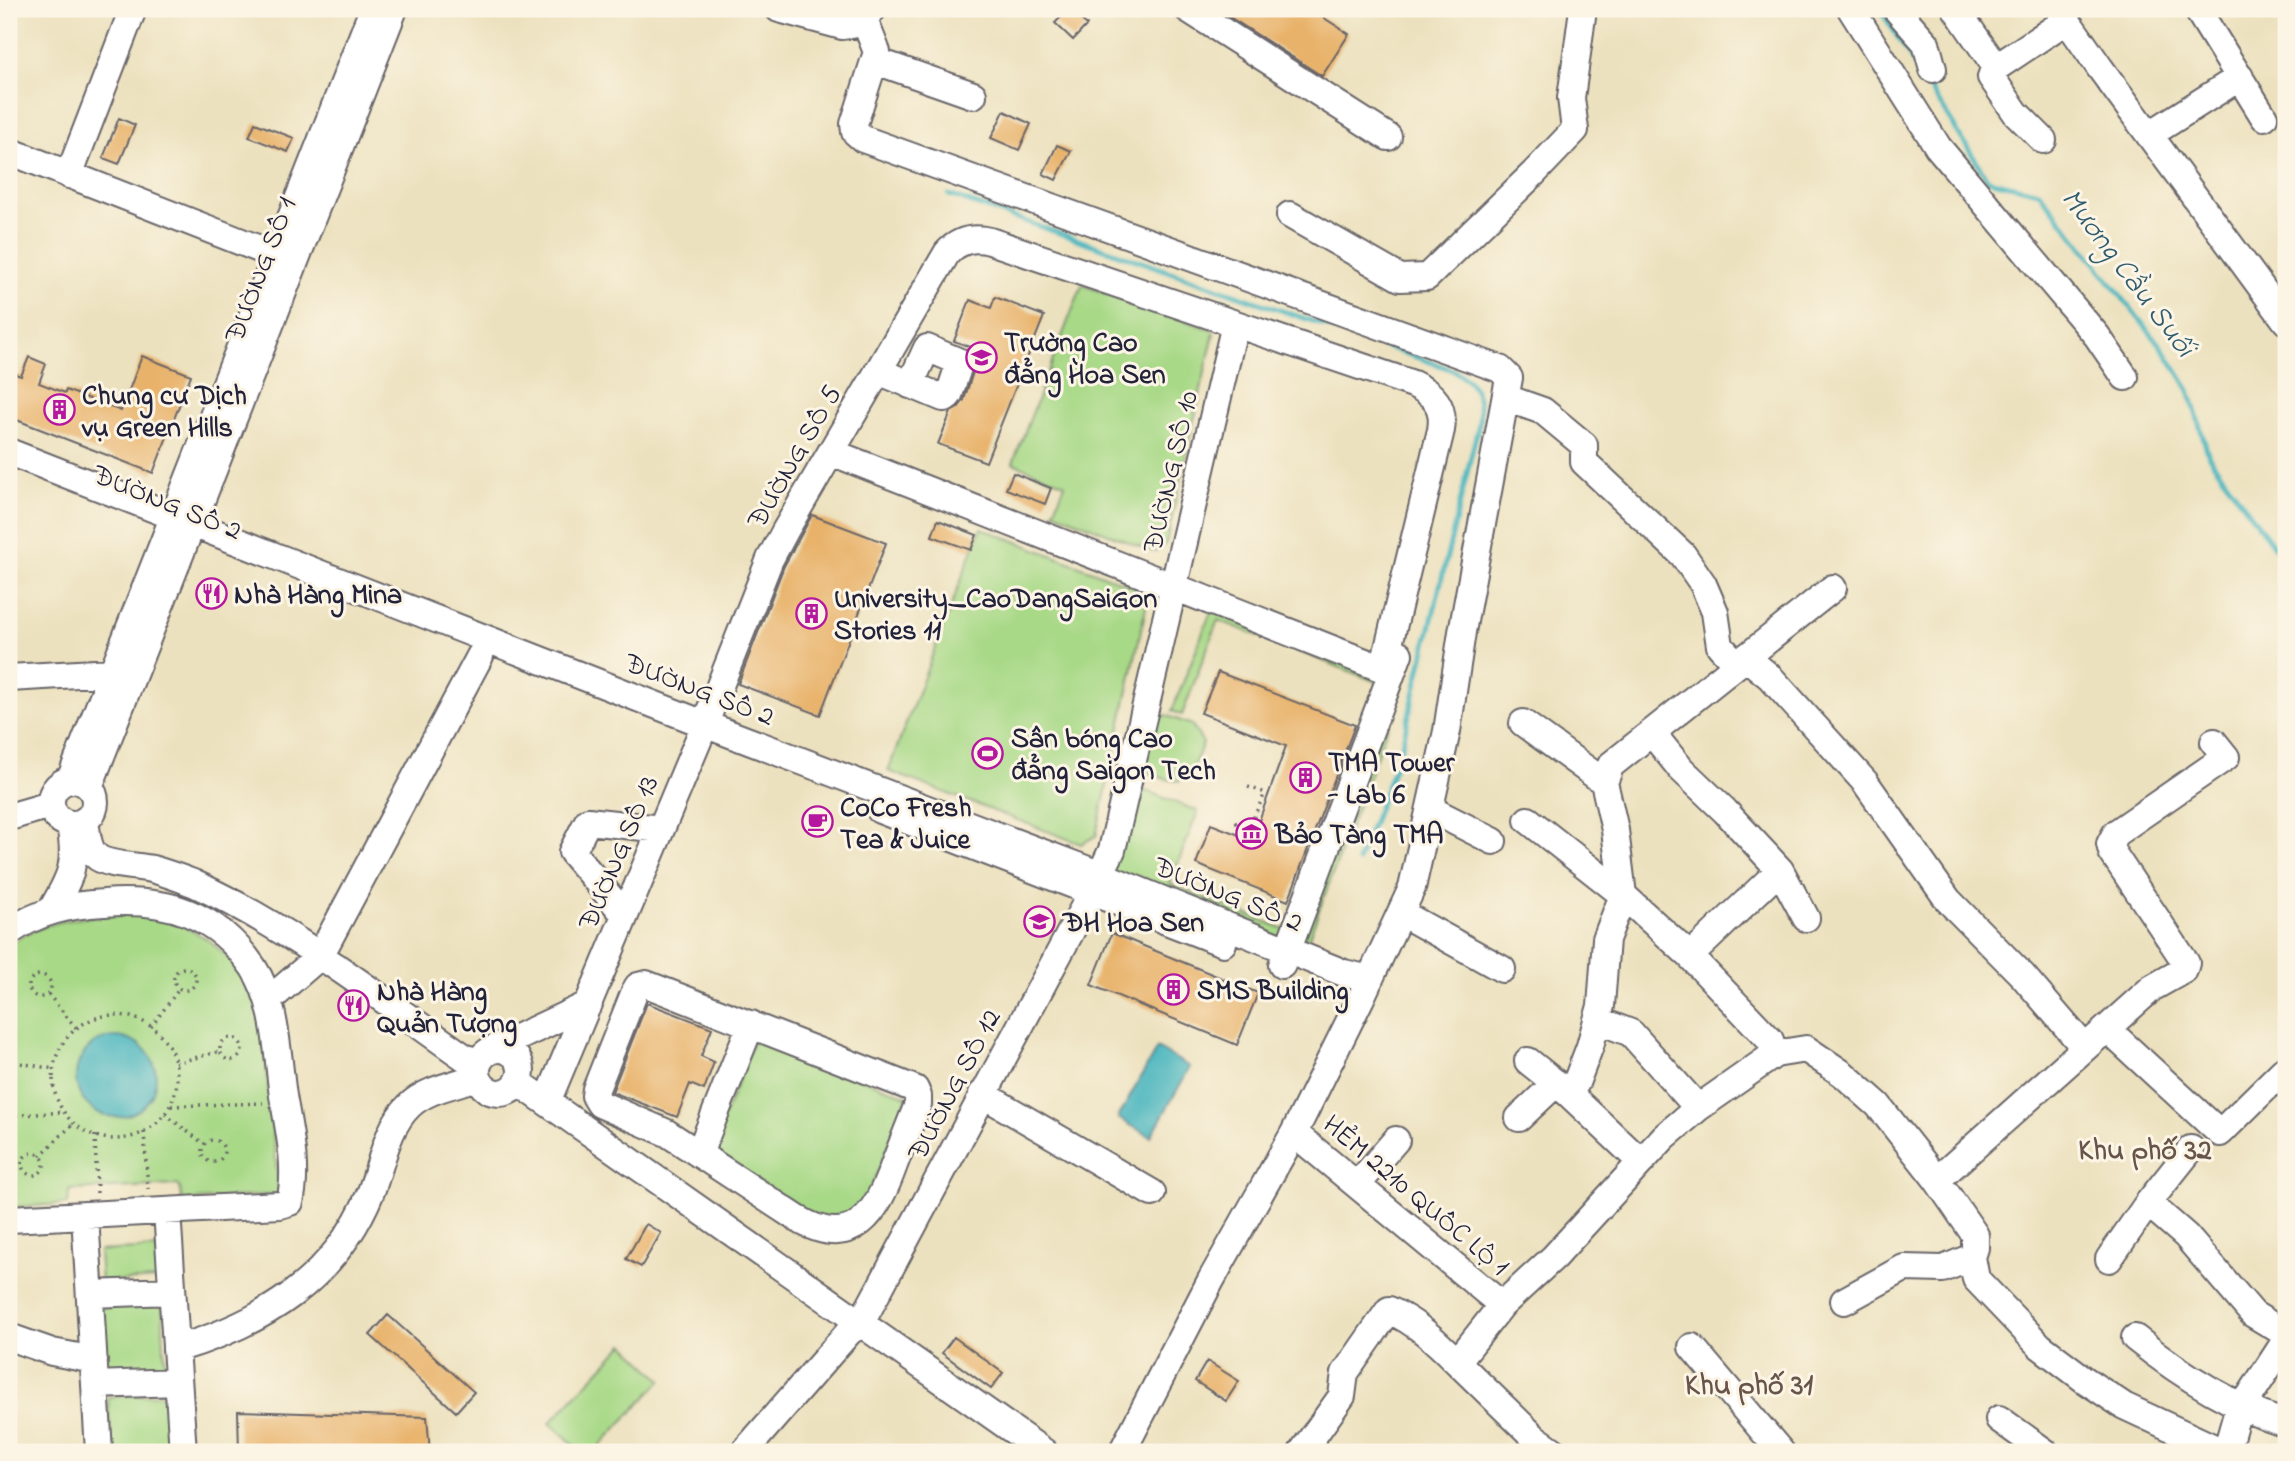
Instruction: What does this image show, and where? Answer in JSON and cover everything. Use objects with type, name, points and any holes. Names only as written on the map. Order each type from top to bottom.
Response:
[{"type":"street","points":[[69,175],[133,9]]},
{"type":"street","name":"ĐƯỜNG SỐ 1","points":[[337,127],[373,9]]},
{"type":"street","name":"ĐƯỜNG SỐ 1","points":[[80,783],[337,127],[394,9]]},
{"type":"street","points":[[779,9],[842,26],[856,24],[868,14],[876,61],[854,124],[856,132],[863,139],[1500,369],[1505,371],[1508,378],[1464,618],[1447,731],[1412,888],[1366,989],[1294,1133],[1211,1280],[1122,1452]]},
{"type":"street","points":[[1188,9],[1388,137]]},
{"type":"street","points":[[1290,215],[1400,278],[1427,277],[1575,130],[1571,98],[1583,9]]},
{"type":"street","points":[[1851,9],[1938,147],[1961,178],[2006,226],[2097,336],[2126,377]]},
{"type":"street","points":[[1956,9],[1996,67]]},
{"type":"street","points":[[2197,9],[2264,117]]},
{"type":"street","points":[[1903,11],[1926,43],[1933,69]]},
{"type":"street","points":[[2043,140],[2016,113],[1991,76],[1996,67],[2063,14],[2286,321]]},
{"type":"street","points":[[876,61],[973,95]]},
{"type":"street","points":[[2149,135],[2240,76]]},
{"type":"street","points":[[9,151],[285,259]]},
{"type":"street","name":"ĐƯỜNG SỐ 5","points":[[701,733],[770,559],[947,253],[954,247],[968,240],[990,242],[1235,324]]},
{"type":"street","points":[[831,452],[1383,669],[1441,430],[1440,407],[1430,393],[1413,384],[1235,324]]},
{"type":"street","name":"ĐƯỜNG SỐ 10","points":[[1097,883],[1112,850],[1235,324]]},
{"type":"street","points":[[878,372],[911,384]]},
{"type":"street","points":[[1506,398],[1543,411],[1584,445],[1584,462],[1684,555],[1703,583],[1715,612],[1720,646],[1732,659],[1746,658],[1770,677],[1865,782],[1948,900],[2023,976],[2085,1048]]},
{"type":"street","name":"ĐƯỜNG SỐ 2","points":[[9,452],[179,530],[480,656],[701,733]]},
{"type":"street","name":"ĐƯỜNG SỐ 2","points":[[9,471],[179,530],[1366,989]]},
{"type":"street","points":[[1604,782],[1611,765],[1833,588]]},
{"type":"street","points":[[1285,958],[1409,628]]},
{"type":"street","points":[[269,1000],[320,956],[480,656]]},
{"type":"street","points":[[9,678],[122,676]]},
{"type":"street","points":[[1519,1118],[1562,1088],[1581,1070],[1601,1006],[1606,939],[1623,895],[1614,817],[1604,782],[1523,723]]},
{"type":"street","name":"ĐƯỜNG SỐ 13","points":[[547,1102],[576,1016],[625,915],[701,733]]},
{"type":"street","points":[[1652,733],[1681,769],[1780,870],[1807,918]]},
{"type":"street","points":[[1937,1180],[2152,988],[2184,970],[2186,963],[2110,848],[2112,838],[2225,757],[2214,742]]},
{"type":"street","points":[[52,909],[73,865],[78,822],[95,806],[93,792],[80,783],[55,788],[50,805],[56,817],[78,822]]},
{"type":"street","points":[[16,810],[50,805]]},
{"type":"street","points":[[1430,809],[1493,841]]},
{"type":"street","points":[[1528,820],[1623,895],[1690,956],[1770,1040],[1775,1054]]},
{"type":"street","points":[[625,915],[572,852],[588,821],[661,829]]},
{"type":"street","points":[[78,822],[97,858],[153,870],[192,883],[238,906],[320,956],[464,1057],[481,1064]]},
{"type":"street","points":[[1690,956],[1780,870]]},
{"type":"street","name":"ĐƯỜNG SỐ 12","points":[[744,1452],[849,1332],[861,1323],[1097,883]]},
{"type":"street","points":[[9,932],[23,922],[52,909],[133,901],[153,902],[177,908],[222,933],[253,968],[269,1000],[293,1186],[290,1202],[280,1205],[9,1219]]},
{"type":"street","points":[[1401,913],[1502,970]]},
{"type":"street","points":[[643,984],[915,1089],[918,1104],[884,1193],[873,1212],[853,1227],[834,1231],[815,1228],[667,1133],[603,1106],[596,1099],[596,1089],[615,1041],[635,991],[643,984]]},
{"type":"street","points":[[176,1349],[235,1329],[271,1310],[300,1290],[332,1256],[357,1220],[370,1195],[392,1131],[404,1111],[421,1097],[576,1016],[615,1041]]},
{"type":"street","points":[[1597,1020],[1631,1033],[1698,1108]]},
{"type":"street","points":[[699,1154],[751,1024]]},
{"type":"street","points":[[2107,1029],[2220,1133],[2283,1071]]},
{"type":"street","points":[[503,1049],[515,1056],[521,1068],[518,1082],[508,1091],[494,1093],[482,1086],[481,1064],[503,1049]]},
{"type":"street","points":[[1502,1305],[1554,1257],[1664,1137],[1698,1108],[1775,1054],[1806,1049],[1843,1074],[1878,1105],[1937,1180],[1975,1235],[1972,1257],[1976,1279],[2040,1346],[2124,1406],[2225,1452],[2236,1417],[2286,1337],[2253,1314],[2186,1236],[2148,1203]]},
{"type":"street","points":[[1528,1060],[1641,1162]]},
{"type":"street","points":[[518,1082],[1044,1452]]},
{"type":"street","points":[[982,1094],[1152,1194]]},
{"type":"street","name":"HẺM 2210 QUỐC LỘ 1","points":[[1294,1133],[1502,1305],[1457,1362]]},
{"type":"street","points":[[1357,1185],[1396,1140]]},
{"type":"street","points":[[2109,1259],[2148,1203],[2191,1149]]},
{"type":"street","points":[[895,1163],[933,1187]]},
{"type":"street","points":[[158,1212],[172,1291],[183,1452]]},
{"type":"street","points":[[92,1215],[90,1294],[99,1452]]},
{"type":"street","points":[[1844,1301],[1904,1268],[1943,1269],[1972,1257]]},
{"type":"street","points":[[90,1294],[172,1291]]},
{"type":"street","points":[[1302,1452],[1342,1396],[1345,1373],[1389,1310],[1409,1319],[1438,1343],[1535,1438],[1555,1452]]},
{"type":"street","points":[[9,1337],[52,1352],[95,1372],[178,1381]]},
{"type":"street","points":[[2135,1338],[2168,1364],[2242,1408],[2286,1424]]},
{"type":"street","points":[[1692,1347],[1781,1452]]},
{"type":"street","points":[[1998,1419],[2034,1449]]},
{"type":"path","points":[[1235,823],[1252,821],[1267,794],[1248,787]]},
{"type":"path","points":[[182,969],[191,970],[196,977],[195,984],[189,990],[179,989],[174,980],[177,972],[182,969]]},
{"type":"path","points":[[41,975],[47,978],[52,985],[48,994],[39,997],[32,993],[29,985],[33,978],[41,975]]},
{"type":"path","points":[[151,1027],[179,989]]},
{"type":"path","points":[[48,994],[77,1029]]},
{"type":"path","points":[[109,1016],[134,1019],[151,1027],[167,1043],[175,1063],[177,1082],[171,1106],[165,1114],[145,1132],[117,1139],[95,1135],[74,1123],[65,1112],[55,1089],[54,1069],[64,1044],[77,1029],[109,1016]]},
{"type":"path","points":[[229,1038],[236,1039],[242,1047],[241,1056],[235,1060],[226,1059],[221,1051],[222,1044],[229,1038]]},
{"type":"path","points":[[9,1051],[14,1062],[9,1070]]},
{"type":"path","points":[[175,1063],[221,1051]]},
{"type":"path","points":[[14,1062],[54,1069]]},
{"type":"path","points":[[171,1106],[284,1103]]},
{"type":"path","points":[[9,1116],[65,1112]]},
{"type":"path","points":[[165,1114],[204,1144]]},
{"type":"path","points":[[40,1156],[74,1123]]},
{"type":"path","points":[[145,1132],[158,1212]]},
{"type":"path","points":[[92,1215],[95,1135]]},
{"type":"path","points":[[211,1140],[219,1142],[224,1149],[222,1158],[214,1162],[205,1159],[202,1151],[204,1144],[211,1140]]},
{"type":"path","points":[[32,1153],[40,1156],[44,1162],[40,1172],[32,1175],[24,1170],[24,1157],[32,1153]]},
{"type":"green space","points":[[1082,285],[1210,329],[1214,333],[1166,543],[1157,551],[1151,551],[1054,512],[1065,484],[1013,463]]},
{"type":"green space","points":[[981,528],[1142,590],[1148,598],[1096,836],[1081,844],[888,771]]},
{"type":"green space","points":[[1212,609],[1403,685],[1305,948],[1109,872],[1141,789],[1198,811],[1170,884],[1299,935],[1395,689],[1218,620],[1182,715],[1172,711]]},
{"type":"green space","points":[[1165,715],[1192,725],[1203,743],[1188,775],[1176,781],[1142,770],[1153,722]]},
{"type":"green space","points":[[137,913],[170,918],[210,941],[242,971],[261,1010],[279,1194],[182,1201],[180,1187],[177,1185],[69,1190],[68,1204],[9,1207],[9,945],[24,935],[55,923],[86,917]]},
{"type":"green space","points":[[755,1038],[907,1096],[862,1212],[822,1222],[715,1154],[713,1144]]},
{"type":"green space","points":[[157,1248],[158,1279],[101,1282],[99,1251]]},
{"type":"green space","points":[[162,1303],[165,1368],[104,1372],[100,1307]]},
{"type":"green space","points":[[624,1344],[662,1380],[594,1452],[582,1452],[550,1423]]},
{"type":"green space","points":[[166,1394],[169,1452],[111,1452],[108,1397]]},
{"type":"water","points":[[116,1037],[131,1040],[144,1049],[153,1062],[156,1077],[153,1092],[144,1105],[131,1114],[116,1117],[101,1114],[88,1105],[79,1092],[76,1077],[79,1062],[88,1049],[101,1040]]},
{"type":"water","points":[[1157,1048],[1190,1067],[1151,1137],[1118,1118]]},
{"type":"building","points":[[1069,9],[1087,25],[1073,40],[1055,23]]},
{"type":"building","points":[[1217,9],[1310,9],[1349,34],[1322,76]]},
{"type":"building","points":[[1004,111],[1031,124],[1019,150],[991,138]]},
{"type":"building","points":[[119,118],[135,125],[119,164],[103,158]]},
{"type":"building","points":[[255,123],[294,138],[288,152],[249,137]]},
{"type":"building","points":[[1057,145],[1071,151],[1056,180],[1043,174]]},
{"type":"building","points":[[995,297],[1044,316],[986,462],[938,444],[951,412],[964,400],[975,366],[973,354],[976,349],[954,341],[970,300],[991,308]]},
{"type":"building","name":"Chung cư Dịch vụ Green Hills","points":[[142,356],[191,375],[153,473],[9,417],[9,372],[21,376],[29,357],[46,364],[39,383],[65,393],[66,390],[121,411]]},
{"type":"building","points":[[1013,473],[1051,488],[1045,504],[1006,489]]},
{"type":"building","name":"University_CaoDangSaiGon Stories 11","points":[[812,515],[886,543],[820,715],[738,684],[784,566]]},
{"type":"building","points":[[938,520],[977,535],[971,550],[932,536]]},
{"type":"building","name":"TMA Tower - Lab 6","points":[[1218,672],[1355,725],[1288,901],[1196,864],[1211,824],[1252,840],[1286,746],[1201,713]]},
{"type":"building","name":"SMS Building","points":[[1112,933],[1258,993],[1237,1045],[1091,985]]},
{"type":"building","points":[[647,1003],[712,1028],[701,1056],[714,1062],[704,1090],[690,1084],[677,1117],[612,1092]]},
{"type":"building","points":[[646,1224],[661,1233],[641,1267],[626,1259]]},
{"type":"building","points":[[388,1315],[474,1392],[456,1412],[370,1335]]},
{"type":"building","points":[[954,1337],[1003,1373],[991,1389],[942,1353]]},
{"type":"building","points":[[1207,1361],[1239,1381],[1226,1401],[1195,1381]]},
{"type":"building","points":[[238,1411],[427,1417],[430,1452],[239,1452]]},
{"type":"waterway","name":"Mương Cầu Suối","points":[[1880,9],[1988,180],[2039,192],[2166,353],[2189,390],[2209,457],[2286,563]]},
{"type":"waterway","points":[[949,195],[1450,369],[1466,378],[1475,390],[1479,405],[1479,423],[1400,753],[1358,861]]},
{"type":"place","name":"Trường Cao đẳng Hoa Sen","points":[[981,357]]},
{"type":"place","name":"Chung cư Dịch vụ Green Hills","points":[[59,410]]},
{"type":"place","name":"Nhà Hàng Mina","points":[[211,593]]},
{"type":"place","name":"University_CaoDangSaiGon Stories 11","points":[[811,613]]},
{"type":"place","name":"Sân bóng Cao đẳng Saigon Tech","points":[[988,753]]},
{"type":"place","name":"TMA Tower - Lab 6","points":[[1305,777]]},
{"type":"place","name":"CoCo Fresh Tea & Juice","points":[[817,822]]},
{"type":"place","name":"Bảo Tàng TMA","points":[[1252,833]]},
{"type":"place","name":"ĐH Hoa Sen","points":[[1040,921]]},
{"type":"place","name":"SMS Building","points":[[1174,989]]},
{"type":"place","name":"Nhà Hàng Quản Tượng","points":[[354,1006]]},
{"type":"district","name":"Khu phố 32","points":[[2145,1149]]},
{"type":"district","name":"Khu phố 31","points":[[1749,1384]]}]
